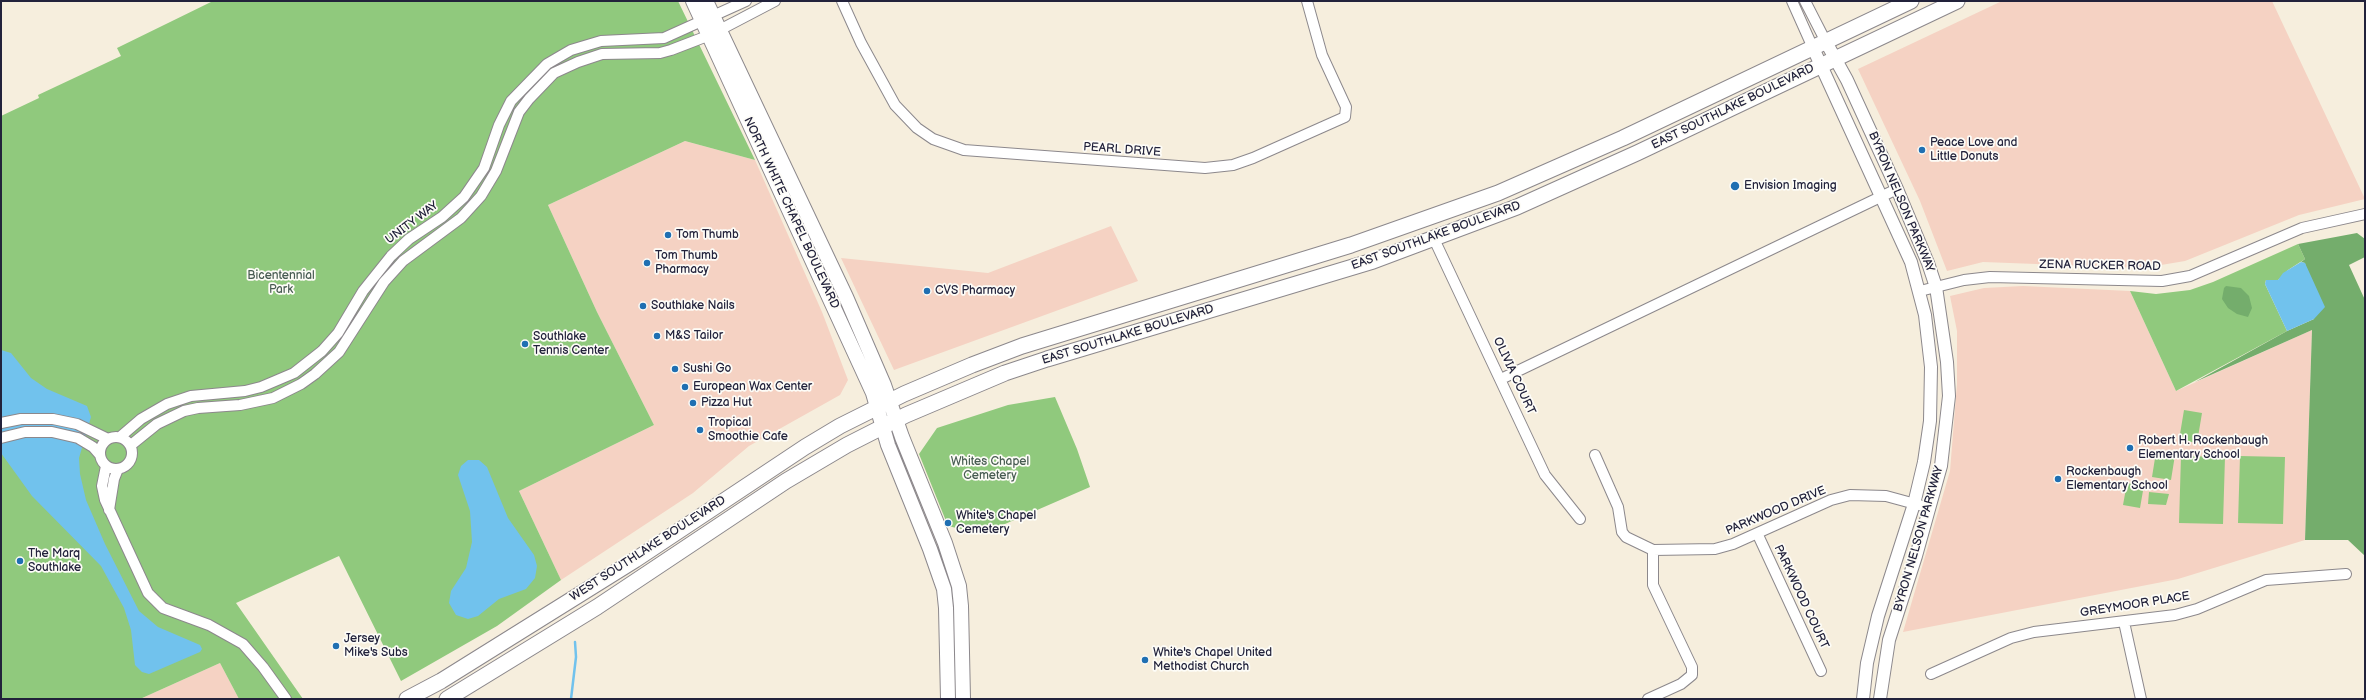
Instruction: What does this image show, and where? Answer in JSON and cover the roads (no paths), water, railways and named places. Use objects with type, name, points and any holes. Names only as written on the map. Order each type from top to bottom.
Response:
[{"type":"main road","name":"NORTH WHITE CHAPEL BOULEVARD","points":[[694,1],[708,19],[715,32],[824,249],[889,423]]},
{"type":"main road","name":"NORTH WHITE CHAPEL BOULEVARD","points":[[706,1],[708,19]]},
{"type":"main road","name":"EAST SOUTHLAKE BOULEVARD","points":[[883,404],[972,365],[1104,320],[1351,245],[1498,193],[1623,138],[1911,1]]},
{"type":"main road","name":"EAST SOUTHLAKE BOULEVARD","points":[[889,423],[1005,373],[1109,340],[1373,261],[1517,207],[1594,173],[1957,1]]},
{"type":"main road","points":[[1434,239],[1437,229],[1445,220],[1492,199],[1498,193]]},
{"type":"main road","points":[[1104,320],[1109,340]]},
{"type":"main road","name":"WEST SOUTHLAKE BOULEVARD","points":[[407,699],[441,681],[635,560],[776,465],[883,404]]},
{"type":"main road","name":"WEST SOUTHLAKE BOULEVARD","points":[[447,699],[597,607],[786,481],[889,423]]},
{"type":"main road","points":[[889,423],[944,589],[948,631],[948,699]]},
{"type":"main road","points":[[889,423],[942,537],[959,586],[963,630],[963,699]]},
{"type":"street","name":"UNITY WAY","points":[[120,437],[141,419],[167,404],[191,396],[245,391],[261,387],[294,373],[322,351],[338,333],[363,291],[391,256],[409,239],[442,217],[464,196],[484,168],[499,125],[511,101],[540,69],[559,56],[584,45],[614,40],[664,38],[746,1]]},
{"type":"street","name":"UNITY WAY","points":[[131,445],[157,424],[184,412],[198,408],[240,405],[273,398],[301,384],[315,374],[343,347],[384,282],[398,266],[461,218],[481,196],[496,171],[520,112],[547,79],[567,67],[590,57],[614,53],[660,53],[715,32],[775,1]]},
{"type":"street","name":"PEARL DRIVE","points":[[842,1],[864,50],[895,106],[917,128],[940,142],[964,150],[1205,168],[1233,165],[1253,158],[1345,117],[1346,107],[1322,55],[1307,1]]},
{"type":"street","points":[[1792,1],[1819,45]]},
{"type":"street","points":[[1805,1],[1819,45]]},
{"type":"street","name":"BYRON NELSON PARKWAY","points":[[1819,45],[1835,59],[1898,189],[1936,287],[1944,332],[1949,396],[1941,466],[1930,508],[1889,640],[1880,699]]},
{"type":"street","name":"BYRON NELSON PARKWAY","points":[[1819,45],[1821,65],[1911,262],[1920,291],[1928,339],[1931,395],[1927,441],[1914,504],[1878,616],[1867,663],[1862,699]]},
{"type":"street","points":[[540,69],[547,79]]},
{"type":"street","points":[[1501,379],[1882,198],[1898,189]]},
{"type":"street","name":"ZENA RUCKER ROAD","points":[[1920,291],[1990,277],[2162,281],[2190,276],[2302,228],[2365,214]]},
{"type":"street","name":"OLIVIA COURT","points":[[1434,239],[1545,475],[1580,519]]},
{"type":"street","points":[[1931,395],[1949,396]]},
{"type":"street","points":[[1,423],[21,419],[53,418],[77,424],[108,439]]},
{"type":"street","points":[[1,438],[25,432],[52,432],[78,438],[93,447],[100,455],[106,466],[102,486],[109,510],[148,593],[163,608],[209,625],[243,644],[263,667],[286,699]]},
{"type":"street","points":[[100,455],[103,443],[108,439],[120,437],[131,445],[132,457],[129,463],[118,469],[114,479],[109,510]]},
{"type":"street","name":"PARKWOOD DRIVE","points":[[1595,455],[1618,507],[1622,532],[1626,537],[1653,550],[1715,549],[1758,535],[1831,500],[1850,496],[1886,496],[1930,508]]},
{"type":"street","points":[[106,466],[118,469]]},
{"type":"street","name":"PARKWOOD COURT","points":[[1758,535],[1821,671]]},
{"type":"street","points":[[1648,699],[1681,684],[1692,675],[1692,667],[1653,585],[1653,550]]},
{"type":"street","name":"GREYMOOR PLACE","points":[[1931,674],[2011,638],[2034,632],[2175,615],[2197,609],[2266,580],[2296,576],[2346,574]]},
{"type":"street","points":[[2124,622],[2141,699]]},
{"type":"water","points":[[2301,262],[2305,263],[2325,307],[2314,319],[2287,331],[2265,284],[2266,280],[2278,280],[2283,273]]},
{"type":"water","points":[[1,350],[11,353],[31,378],[47,389],[87,406],[91,417],[79,458],[80,474],[86,500],[105,544],[139,611],[158,627],[200,645],[202,649],[200,652],[149,674],[142,672],[135,665],[131,630],[124,608],[101,566],[32,496],[1,453]]},
{"type":"water","points":[[468,460],[479,460],[487,467],[508,518],[534,555],[537,566],[535,578],[526,589],[499,599],[478,616],[468,619],[456,615],[449,603],[451,591],[466,568],[472,542],[470,511],[458,475],[461,466]]},
{"type":"waterway","points":[[571,699],[576,657],[575,642]]},
{"type":"place","name":"Peace Love and Little Donuts","points":[[1922,150]]},
{"type":"place","name":"Envision Imaging","points":[[1735,186]]},
{"type":"place","name":"Tom Thumb","points":[[668,235]]},
{"type":"place","name":"Tom Thumb Pharmacy","points":[[647,263]]},
{"type":"place","name":"CVS Pharmacy","points":[[927,291]]},
{"type":"place","name":"Southlake Nails","points":[[643,306]]},
{"type":"place","name":"M&S Tailor","points":[[657,336]]},
{"type":"place","name":"Southlake Tennis Center","points":[[525,344]]},
{"type":"place","name":"Sushi Go","points":[[675,369]]},
{"type":"place","name":"European Wax Center","points":[[685,387]]},
{"type":"place","name":"Pizza Hut","points":[[693,403]]},
{"type":"place","name":"Tropical Smoothie Cafe","points":[[700,430]]},
{"type":"place","name":"Robert H. Rockenbaugh Elementary School","points":[[2130,448]]},
{"type":"place","name":"Rockenbaugh Elementary School","points":[[2058,479]]},
{"type":"place","name":"White's Chapel Cemetery","points":[[948,523]]},
{"type":"place","name":"The Marq Southlake","points":[[20,561]]},
{"type":"place","name":"Jersey Mike's Subs","points":[[336,646]]},
{"type":"place","name":"White's Chapel United Methodist Church","points":[[1145,660]]},
{"type":"park label","name":"Bicentennial Park","points":[[281,283]]},
{"type":"park label","name":"Whites Chapel Cemetery","points":[[990,469]]}]
